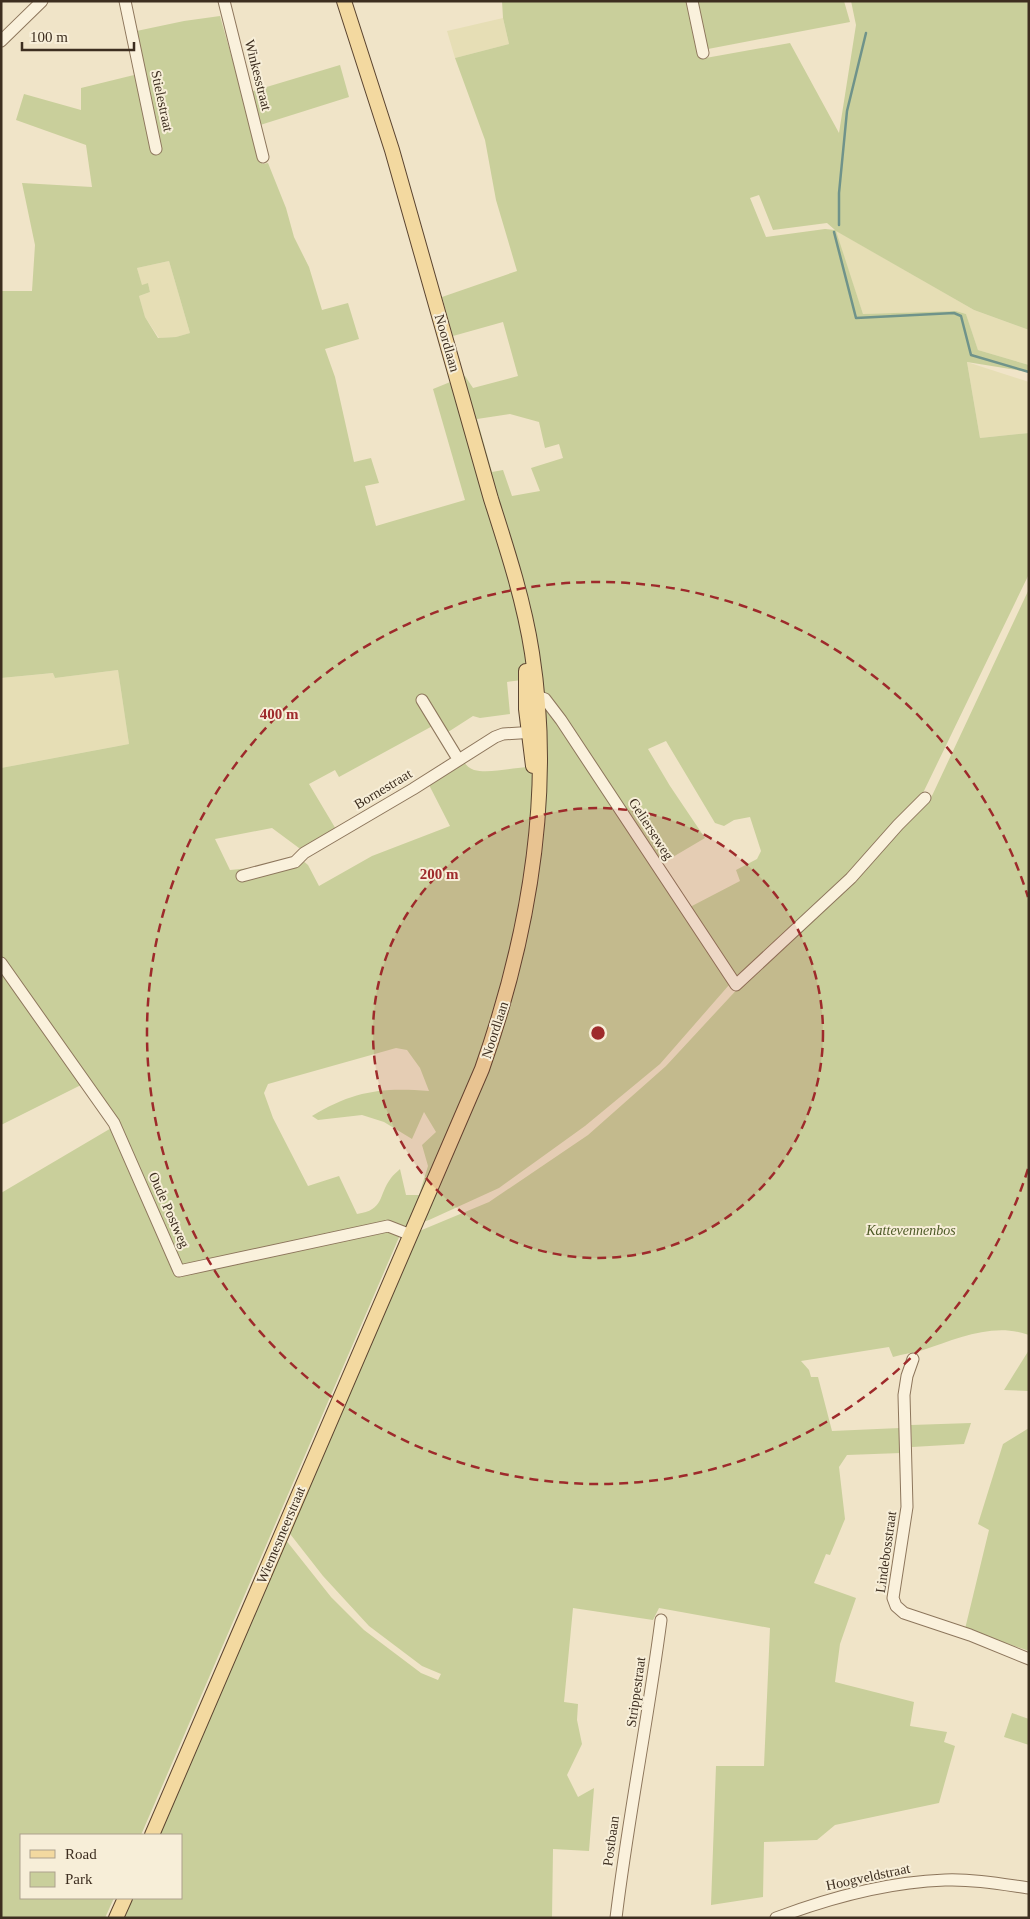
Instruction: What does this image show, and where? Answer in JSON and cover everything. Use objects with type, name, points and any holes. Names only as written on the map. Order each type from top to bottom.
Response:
[{"type":"main road","name":"Noordlaan","points":[[336,1],[361,69],[372,89]]},
{"type":"main road","name":"Noordlaan","points":[[344,1],[392,150],[506,547],[527,628],[537,696],[533,765],[537,812],[532,872],[526,912],[506,998],[482,1069],[411,1235]]},
{"type":"main road","name":"Noordlaan","points":[[519,598],[534,732]]},
{"type":"main road","name":"Wiemesmeerstraat","points":[[152,1834],[411,1235]]},
{"type":"main road","points":[[116,1918],[125,1899]]},
{"type":"street","points":[[1,41],[42,1]]},
{"type":"street","name":"Stielestraat","points":[[125,1],[156,149]]},
{"type":"street","name":"Winkesstraat","points":[[224,1],[263,157]]},
{"type":"street","points":[[692,1],[703,53]]},
{"type":"street","name":"Gelierseweg","points":[[537,696],[546,699],[561,720],[736,985],[851,878],[898,824],[925,798]]},
{"type":"street","points":[[422,700],[458,759]]},
{"type":"street","name":"Bornestraat","points":[[242,876],[295,862],[304,853],[413,789],[495,736],[534,732]]},
{"type":"street","name":"Oude Postweg","points":[[1,963],[114,1123],[179,1271],[388,1226],[411,1235]]},
{"type":"street","name":"Lindebosstraat","points":[[913,1359],[907,1376],[904,1395],[907,1507],[893,1598],[896,1606],[904,1613],[970,1635],[1029,1659]]},
{"type":"street","name":"Strippestraat","points":[[638,1768],[644,1744],[661,1620]]},
{"type":"street","name":"Postbaan","points":[[616,1918],[638,1768]]},
{"type":"street","name":"Hoogveldstraat","points":[[776,1918],[834,1899],[888,1886],[915,1882],[946,1880],[990,1882],[1029,1888]]},
{"type":"shaded area","points":[[503,18],[509,44],[455,58],[447,31]]},
{"type":"shaded area","points":[[835,230],[974,310],[1029,330],[1029,365],[978,350],[966,314],[956,311],[863,314]]},
{"type":"shaded area","points":[[169,261],[190,333],[176,337],[159,338],[145,317],[139,296],[150,292],[148,283],[142,286],[137,268]]},
{"type":"shaded area","points":[[967,362],[1029,382],[1029,433],[980,438]]},
{"type":"shaded area","points":[[118,670],[129,744],[1,768],[1,678],[54,673],[55,678]]},
{"type":"green space","points":[[502,1],[687,1],[700,59],[790,43],[839,133],[856,25],[851,1],[1029,1],[1029,330],[974,310],[836,231],[863,314],[956,311],[966,314],[978,350],[1029,365],[1029,372],[967,362],[980,438],[1029,433],[1029,574],[922,795],[847,878],[729,985],[660,1064],[585,1126],[499,1188],[429,1220],[403,1228],[141,1834],[20,1834],[20,1899],[114,1899],[105,1918],[1,1918],[1,1193],[113,1127],[83,1084],[1,1125],[1,768],[129,744],[118,670],[55,678],[53,673],[1,678],[1,291],[32,291],[35,245],[22,183],[92,187],[86,145],[16,120],[24,94],[81,110],[81,88],[134,75],[127,33],[184,21],[220,16],[262,164],[268,163],[286,208],[294,237],[309,267],[322,310],[348,303],[359,339],[325,349],[335,377],[354,462],[371,458],[379,483],[365,486],[376,526],[465,500],[433,389],[465,376],[473,388],[518,376],[503,322],[453,336],[442,297],[517,271],[496,200],[485,140],[455,58],[509,44],[503,18]],"holes":[[[759,195],[773,230],[827,223],[835,230],[825,229],[766,237],[750,198]],[[169,261],[190,333],[176,337],[158,338],[145,317],[139,296],[150,292],[148,283],[142,285],[137,268]],[[510,414],[539,422],[545,448],[559,444],[563,458],[531,468],[540,491],[512,496],[503,470],[492,472],[477,419]],[[522,680],[527,767],[480,771],[470,768],[462,759],[428,783],[450,826],[372,856],[319,886],[308,865],[296,855],[273,866],[230,870],[215,839],[272,828],[299,848],[314,847],[337,831],[309,784],[335,770],[339,777],[438,723],[445,734],[473,716],[480,718],[510,714],[507,682]],[[666,741],[715,823],[724,826],[734,820],[750,817],[761,851],[757,859],[736,870],[740,881],[690,907],[661,864],[705,838],[648,749]],[[396,1048],[407,1050],[420,1068],[429,1091],[397,1090],[368,1093],[341,1101],[312,1116],[318,1120],[362,1115],[384,1122],[412,1139],[424,1112],[436,1132],[422,1145],[428,1166],[419,1195],[406,1195],[400,1169],[387,1184],[377,1205],[366,1212],[357,1214],[339,1176],[308,1186],[273,1118],[264,1093],[268,1084]]]},
{"type":"green space","points":[[695,1],[844,1],[850,22],[708,49]]},
{"type":"green space","points":[[340,65],[349,97],[257,126],[250,92]]},
{"type":"green space","name":"Kattevennenbos","points":[[1029,589],[1029,1335],[1016,1331],[989,1331],[893,1357],[889,1347],[801,1361],[809,1370],[811,1377],[818,1377],[832,1431],[900,1428],[901,1453],[847,1455],[839,1467],[845,1519],[830,1555],[826,1554],[814,1583],[856,1598],[840,1644],[835,1682],[914,1702],[910,1726],[947,1732],[944,1742],[955,1746],[939,1803],[835,1825],[817,1840],[764,1842],[763,1897],[711,1905],[716,1766],[764,1766],[770,1628],[659,1608],[653,1620],[573,1608],[564,1702],[578,1704],[577,1720],[582,1744],[567,1775],[578,1797],[594,1788],[589,1851],[553,1849],[552,1918],[121,1918],[130,1899],[182,1899],[182,1834],[157,1834],[285,1539],[331,1597],[364,1630],[421,1673],[438,1680],[441,1674],[422,1666],[369,1626],[323,1576],[287,1530],[417,1232],[489,1202],[588,1135],[666,1066],[742,984],[930,800]]},
{"type":"green space","points":[[1029,1350],[1029,1391],[1004,1390]]},
{"type":"green space","points":[[971,1423],[964,1444],[912,1447],[911,1425]]},
{"type":"green space","points":[[1029,1428],[1029,1651],[965,1629],[989,1530],[978,1524],[1003,1444]]},
{"type":"green space","points":[[1012,1713],[1029,1719],[1029,1745],[1004,1737]]},
{"type":"waterway","points":[[839,225],[839,193],[847,111],[866,33]]},
{"type":"waterway","points":[[834,232],[856,318],[954,313],[961,316],[971,355],[1029,372]]}]
